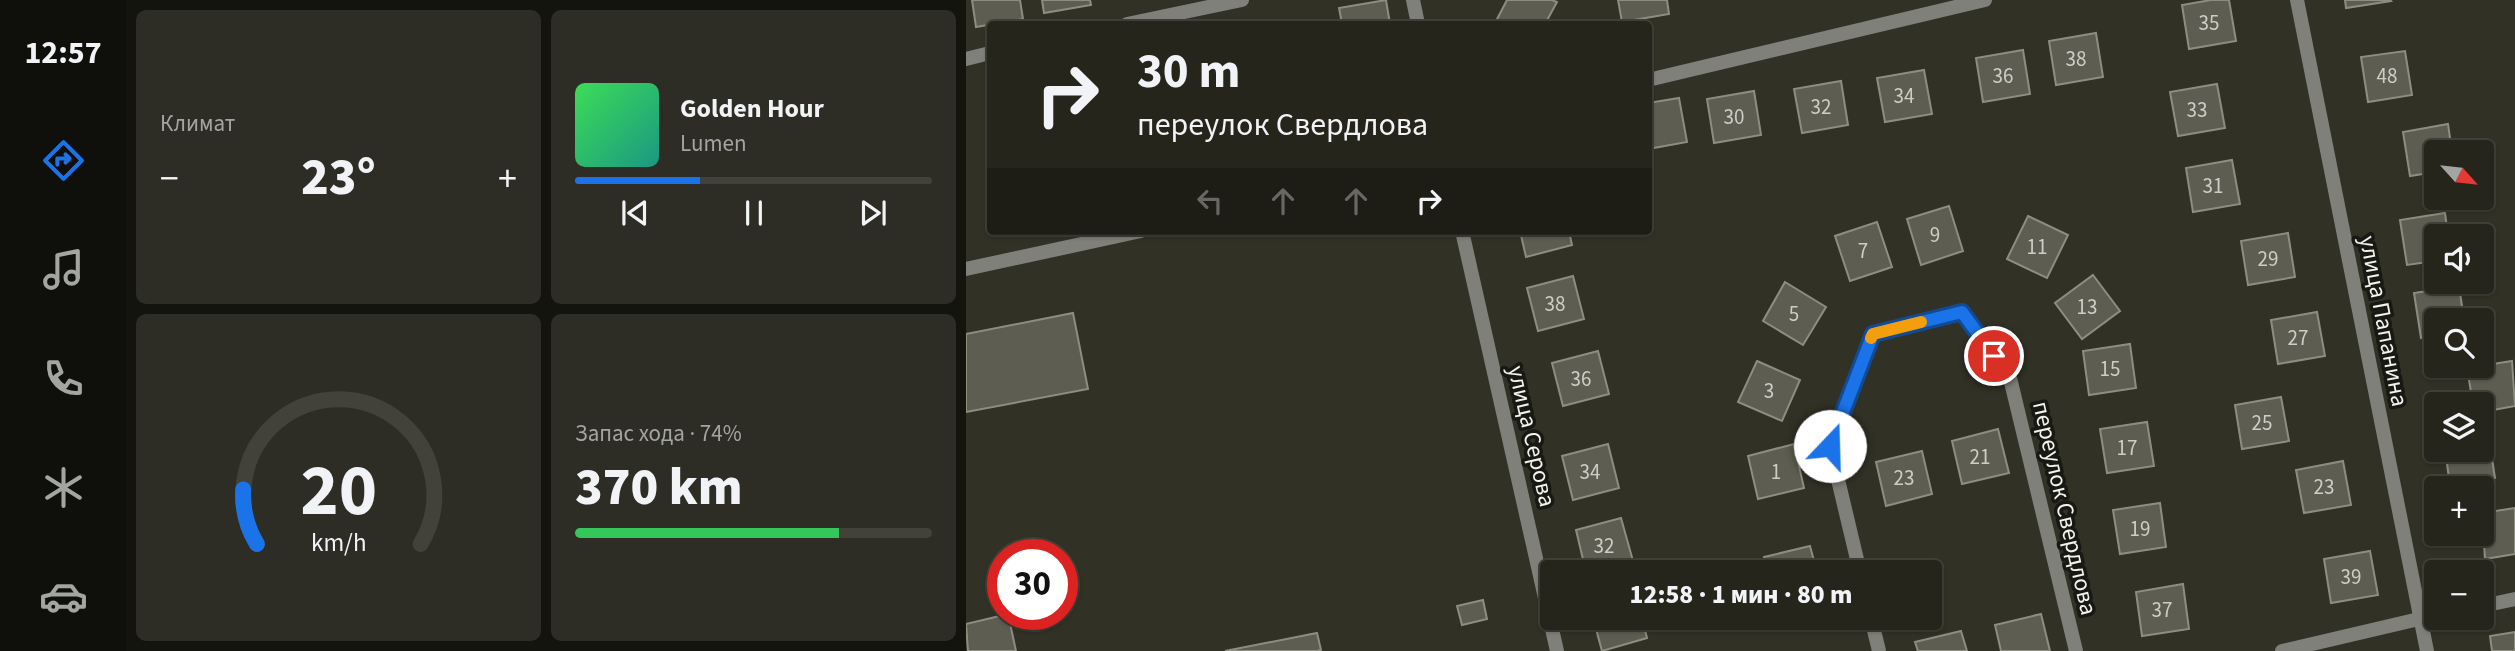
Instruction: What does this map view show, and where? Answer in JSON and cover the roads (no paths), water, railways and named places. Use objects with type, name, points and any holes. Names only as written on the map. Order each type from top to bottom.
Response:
[{"type":"street","points":[[1141,21],[1242,0]]},
{"type":"street","points":[[1413,0],[1417,21]]},
{"type":"street","points":[[1652,79],[1984,0]]},
{"type":"street","name":"улица Папанина","points":[[2297,0],[2427,651]]},
{"type":"street","points":[[966,59],[987,54]]},
{"type":"street","points":[[966,269],[1123,235]]},
{"type":"street","name":"улица Серова","points":[[1463,235],[1557,651]]},
{"type":"street","name":"переулок Свердлова","points":[[1857,560],[1830,446],[1873,334],[1962,312],[2010,378],[2076,651]]},
{"type":"street","points":[[2494,603],[2515,599]]},
{"type":"street","points":[[2283,651],[2424,617]]},
{"type":"street","points":[[1874,630],[1879,651]]}]
